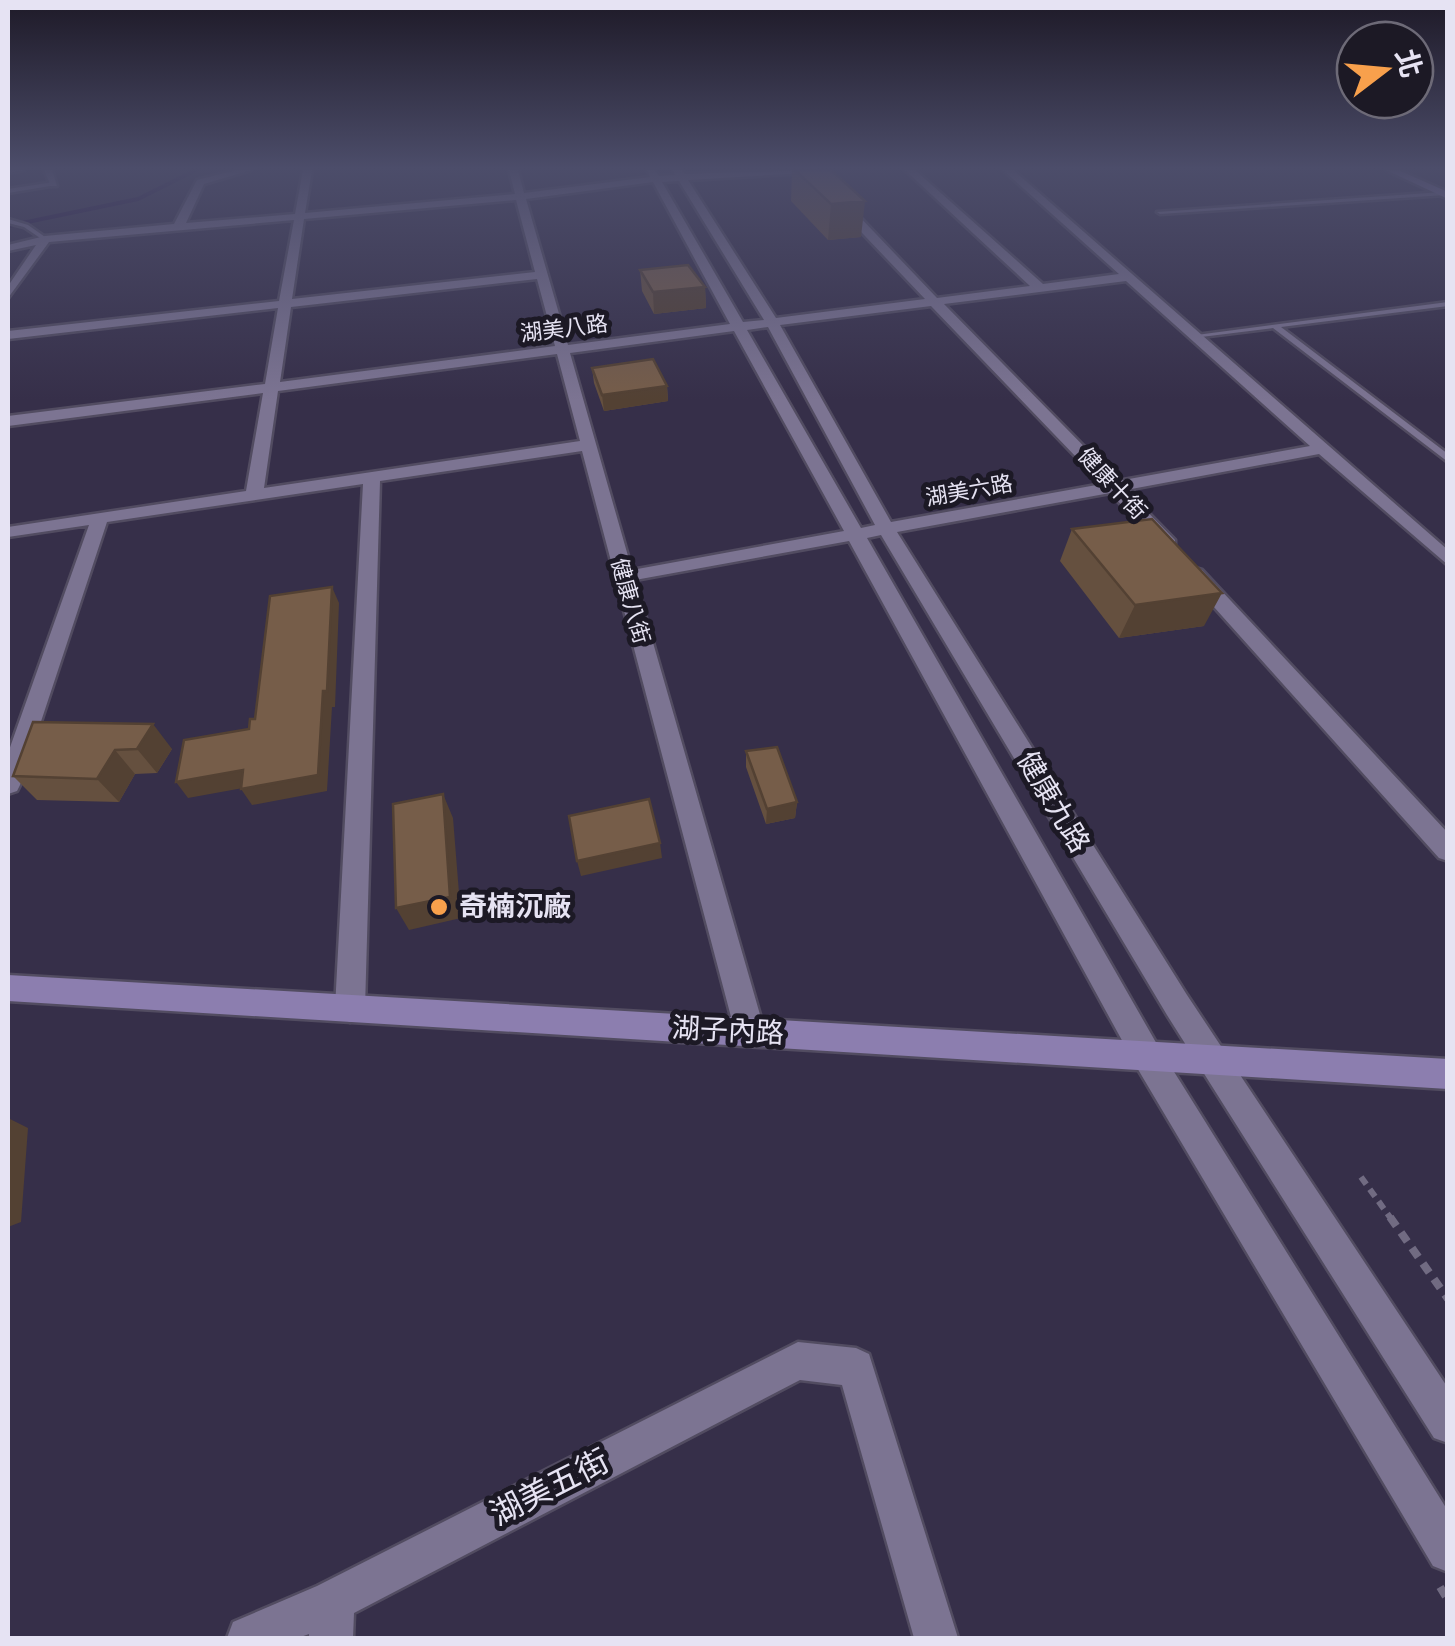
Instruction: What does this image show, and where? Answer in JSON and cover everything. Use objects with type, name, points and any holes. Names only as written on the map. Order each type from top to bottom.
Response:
[{"type":"street","points":[[8,294],[40,247]]},
{"type":"street","points":[[254,494],[297,247]]},
{"type":"street","name":"健康八街","points":[[534,247],[750,1032]]},
{"type":"street","points":[[694,247],[1147,1056],[1448,1551]]},
{"type":"street","name":"健康九路","points":[[725,247],[772,322],[886,529],[1210,1060],[1448,1424]]},
{"type":"street","name":"健康十街","points":[[882,247],[1116,487],[1448,852]]},
{"type":"street","points":[[995,247],[1040,288]]},
{"type":"street","points":[[1094,247],[1448,560]]},
{"type":"street","points":[[8,335],[542,276]]},
{"type":"street","name":"湖美八路","points":[[8,421],[1126,276]]},
{"type":"street","points":[[8,532],[587,444]]},
{"type":"street","name":"湖美六路","points":[[623,577],[1322,449]]},
{"type":"street","points":[[350,1008],[372,477]]},
{"type":"street","points":[[8,785],[100,518]]},
{"type":"street","name":"湖子內路","points":[[8,988],[1448,1074]]},
{"type":"street","name":"湖美五街","points":[[248,1638],[331,1620],[798,1361],[856,1367],[936,1638]]},
{"type":"lane","points":[[1193,336],[1448,304]]},
{"type":"lane","points":[[1276,326],[1448,459]]},
{"type":"path","points":[[1361,1177],[1448,1299]]},
{"type":"building","points":[[688,265],[705,287],[653,292],[640,270]]},
{"type":"building","points":[[653,359],[667,386],[602,395],[592,368]]},
{"type":"building","points":[[1152,519],[1222,593],[1135,605],[1072,529]]},
{"type":"building","points":[[332,587],[318,775],[241,789],[243,770],[176,782],[184,740],[249,729],[250,719],[255,719],[270,596]]},
{"type":"building","points":[[33,722],[153,724],[137,749],[115,750],[97,779],[13,776]]},
{"type":"building","points":[[777,747],[797,802],[767,809],[746,751]]},
{"type":"building","points":[[443,794],[450,897],[396,908],[393,804]]},
{"type":"building","points":[[649,799],[660,843],[577,861],[569,816]]},
{"type":"place","name":"奇楠沉廠","points":[[439,907]]}]
